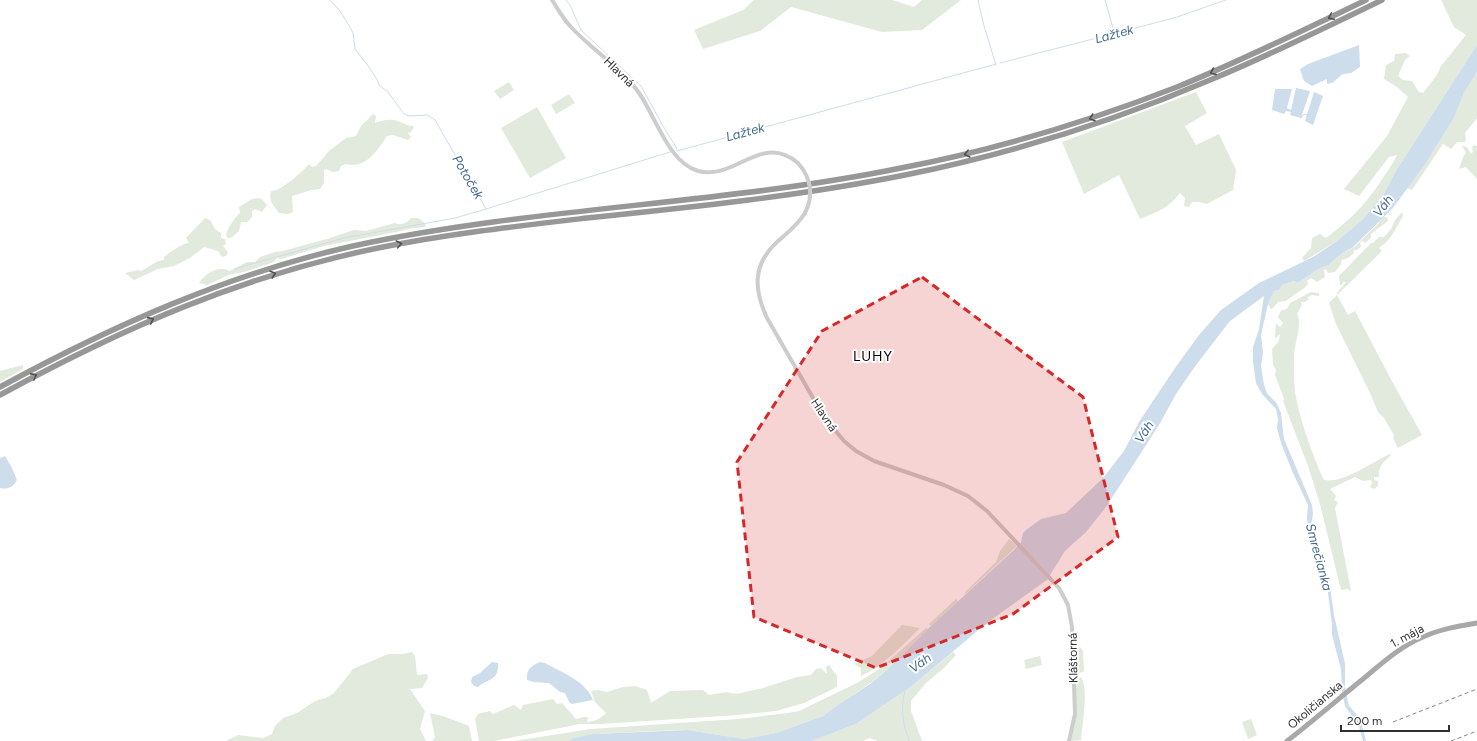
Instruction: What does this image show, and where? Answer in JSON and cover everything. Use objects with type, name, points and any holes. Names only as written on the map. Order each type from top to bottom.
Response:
[{"type":"highway","points":[[0,387],[87,342],[154,311],[209,289],[298,260],[379,241],[439,230],[796,186],[894,170],[960,155],[1056,129],[1154,96],[1260,51],[1366,0]]},
{"type":"highway","points":[[0,395],[90,348],[185,305],[300,266],[401,244],[482,231],[724,203],[824,189],[931,169],[1028,144],[1114,117],[1202,84],[1382,0]]},
{"type":"main road","name":"1. mája","points":[[1356,684],[1394,654],[1414,641],[1444,630],[1477,624]]},
{"type":"main road","name":"Okoličianska","points":[[1287,741],[1356,684]]},
{"type":"street","name":"Hlavná","points":[[552,0],[570,26],[638,92],[674,154],[686,165],[702,172],[716,172],[755,156],[772,152],[783,154],[798,163],[806,174],[811,188],[810,202],[805,213],[796,225],[774,245],[764,258],[759,270],[758,291],[760,304],[767,318],[824,417],[844,441],[866,457],[949,487],[966,495],[983,508],[1052,580]]},
{"type":"street","name":"Kláštorná","points":[[1052,580],[1065,596],[1071,620],[1075,710],[1068,741]]},
{"type":"highlighted area","points":[[922,277],[1083,397],[1118,537],[1013,614],[876,668],[754,617],[737,462],[822,331]]},
{"type":"shaded area","points":[[754,0],[892,0],[914,7],[922,0],[961,0],[922,30],[882,32],[791,7],[760,31],[703,49],[694,30],[743,10]]},
{"type":"shaded area","points":[[1441,0],[1477,0],[1477,45],[1397,169],[1382,197],[1362,220],[1337,241],[1304,261],[1302,258],[1311,248],[1312,238],[1320,234],[1326,238],[1355,213],[1379,184],[1397,155],[1389,157],[1359,196],[1344,189],[1387,136],[1408,97],[1397,87],[1384,79],[1386,65],[1394,61],[1395,54],[1406,53],[1410,56],[1405,60],[1398,76],[1403,80],[1412,81],[1419,92],[1423,93],[1437,75],[1441,66],[1466,35],[1454,27]]},
{"type":"shaded area","points":[[1477,72],[1477,118],[1465,133],[1465,142],[1457,142],[1451,149],[1443,144],[1412,190],[1407,188],[1424,166],[1454,118],[1464,93]]},
{"type":"shaded area","points":[[509,82],[514,90],[500,99],[494,91]]},
{"type":"shaded area","points":[[1196,92],[1207,113],[1185,126],[1196,145],[1219,134],[1236,170],[1233,190],[1207,204],[1192,202],[1189,207],[1184,206],[1185,198],[1180,193],[1167,206],[1140,219],[1119,175],[1084,194],[1062,142]]},
{"type":"shaded area","points":[[569,94],[575,103],[556,114],[551,105]]},
{"type":"shaded area","points":[[537,107],[566,158],[530,178],[501,128]]},
{"type":"shaded area","points":[[373,114],[376,116],[375,123],[384,120],[391,120],[413,126],[414,127],[411,132],[408,133],[411,137],[408,140],[393,135],[387,136],[375,153],[365,161],[353,165],[346,164],[341,166],[339,171],[333,172],[326,169],[324,170],[324,183],[320,189],[311,190],[292,196],[293,212],[288,214],[279,213],[271,201],[271,191],[286,185],[309,164],[312,167],[316,166],[330,150],[346,138],[356,136],[361,126]]},
{"type":"shaded area","points":[[1474,145],[1477,146],[1477,179],[1466,167],[1459,169],[1466,153],[1462,146],[1467,147],[1471,154],[1473,152],[1472,147]]},
{"type":"shaded area","points":[[252,199],[262,199],[267,205],[262,212],[255,209],[252,211],[252,217],[247,222],[241,222],[239,231],[231,238],[228,238],[226,235],[227,232],[240,213],[239,207]]},
{"type":"shaded area","points":[[1402,212],[1403,216],[1393,234],[1379,248],[1382,251],[1337,295],[1346,282],[1343,282],[1342,285],[1340,285],[1339,276],[1371,243],[1379,237],[1384,237]]},
{"type":"shaded area","points":[[1383,217],[1387,217],[1388,221],[1371,234],[1371,238],[1365,243],[1362,241],[1360,243],[1361,247],[1354,250],[1354,253],[1348,258],[1342,260],[1335,272],[1328,273],[1326,269],[1324,270],[1325,277],[1317,282],[1311,278],[1307,281],[1308,284],[1304,288],[1286,301],[1278,302],[1272,309],[1270,308],[1268,304],[1274,291],[1279,290],[1282,285],[1294,281],[1297,283],[1320,268],[1329,265],[1340,255],[1353,248],[1377,225]]},
{"type":"shaded area","points":[[205,218],[210,220],[215,229],[221,233],[221,238],[225,239],[226,244],[223,246],[228,252],[226,256],[222,257],[218,251],[204,247],[190,258],[174,266],[158,269],[134,280],[125,273],[138,270],[141,271],[158,261],[164,260],[164,257],[176,248],[189,243],[186,238]]},
{"type":"shaded area","points":[[411,218],[418,218],[426,224],[425,227],[324,246],[281,259],[277,258],[274,262],[244,272],[231,274],[207,285],[199,283],[208,273],[212,271],[225,269],[230,271],[247,262],[255,262],[260,257],[275,252],[330,238],[354,230],[366,231],[395,223],[406,223]]},
{"type":"shaded area","points":[[1311,292],[1319,293],[1319,296],[1312,295],[1308,297],[1308,300],[1305,302],[1301,302],[1302,305],[1297,314],[1299,323],[1294,354],[1294,384],[1302,423],[1321,474],[1324,480],[1340,479],[1357,472],[1390,454],[1391,455],[1379,469],[1379,477],[1374,477],[1374,480],[1378,481],[1378,486],[1374,489],[1370,487],[1372,483],[1371,480],[1363,481],[1355,477],[1330,489],[1336,496],[1334,500],[1338,502],[1335,508],[1351,591],[1348,589],[1341,590],[1320,504],[1308,466],[1283,401],[1284,399],[1275,375],[1276,370],[1273,365],[1272,349],[1279,341],[1280,334],[1276,338],[1275,337],[1276,323],[1280,327],[1283,323],[1278,317],[1281,310],[1287,309],[1290,303]]},
{"type":"shaded area","points":[[1337,295],[1348,315],[1355,311],[1422,435],[1398,448],[1393,438],[1394,435],[1384,418],[1378,412],[1336,324],[1329,303]]},
{"type":"shaded area","points":[[23,365],[23,369],[0,382],[0,371]]},
{"type":"shaded area","points":[[1009,539],[1017,546],[965,594],[965,592],[996,562],[1000,551]]},
{"type":"shaded area","points":[[956,599],[958,601],[931,626],[929,624]]},
{"type":"shaded area","points":[[902,625],[920,628],[885,661],[861,676],[861,668],[854,664],[872,656]]},
{"type":"shaded area","points":[[926,628],[928,629],[888,669],[869,684],[823,716],[776,733],[744,739],[688,730],[655,731],[593,734],[573,738],[568,741],[514,741],[591,729],[738,719],[799,711],[857,683],[881,668]]},
{"type":"shaded area","points":[[1080,647],[1083,651],[1084,670],[1083,672],[1079,673],[1075,670],[1074,650]]},
{"type":"shaded area","points":[[412,652],[415,656],[417,675],[427,674],[428,678],[422,688],[410,689],[425,711],[420,729],[426,741],[226,741],[238,735],[263,738],[272,734],[275,726],[283,718],[297,713],[315,701],[326,698],[334,693],[353,669],[388,654],[403,654]]},
{"type":"shaded area","points":[[953,652],[956,655],[944,668],[926,683],[911,701],[911,711],[922,741],[878,741],[869,738],[863,741],[812,741],[856,724],[912,686]]},
{"type":"shaded area","points":[[1040,656],[1042,665],[1026,669],[1024,660]]},
{"type":"shaded area","points":[[829,665],[837,676],[837,687],[804,703],[776,711],[738,715],[580,724],[494,741],[479,741],[475,719],[478,714],[490,711],[493,714],[514,705],[521,710],[523,705],[553,699],[557,704],[562,703],[576,719],[588,717],[587,722],[598,719],[606,713],[595,702],[591,691],[598,690],[607,692],[623,687],[635,686],[647,690],[651,703],[670,691],[703,690],[709,695],[726,692],[736,694],[763,688],[797,677],[811,675],[816,669],[821,668],[827,674],[826,667]]},
{"type":"shaded area","points":[[1081,677],[1085,690],[1085,698],[1081,740],[1071,741],[1076,716],[1076,680]]},
{"type":"shaded area","points":[[430,713],[443,716],[469,726],[472,741],[432,741],[435,737]]},
{"type":"shaded area","points":[[1251,719],[1257,735],[1248,739],[1242,722]]},
{"type":"water","points":[[1359,45],[1360,67],[1351,73],[1343,74],[1332,83],[1327,84],[1327,79],[1312,86],[1304,81],[1300,69],[1308,64]]},
{"type":"water","points":[[1477,45],[1477,72],[1464,93],[1454,118],[1424,166],[1392,209],[1352,248],[1340,255],[1329,265],[1320,268],[1297,283],[1294,281],[1282,285],[1279,290],[1274,291],[1268,304],[1261,335],[1263,352],[1261,366],[1264,385],[1267,393],[1277,404],[1281,413],[1284,439],[1312,505],[1313,514],[1311,525],[1329,580],[1334,615],[1345,664],[1345,686],[1348,702],[1349,706],[1360,718],[1366,741],[1363,741],[1359,726],[1345,706],[1342,691],[1341,669],[1332,635],[1327,585],[1315,545],[1308,529],[1308,505],[1281,443],[1277,428],[1278,419],[1276,409],[1262,394],[1256,383],[1253,362],[1253,347],[1259,329],[1264,296],[1230,321],[1196,365],[1176,394],[1159,425],[1106,507],[1086,532],[1065,551],[1047,580],[988,622],[912,686],[856,724],[812,741],[568,741],[573,738],[593,734],[688,730],[744,739],[776,733],[823,716],[870,684],[888,669],[931,626],[1015,549],[1021,542],[1023,533],[1026,530],[1041,519],[1066,513],[1103,478],[1124,451],[1139,422],[1175,368],[1199,335],[1221,310],[1259,283],[1313,257],[1337,241],[1362,220],[1382,197],[1397,169]]},
{"type":"water","points":[[1296,88],[1310,91],[1301,118],[1290,115],[1291,112],[1286,111],[1284,114],[1272,110],[1275,89],[1292,89],[1287,108],[1291,110]]},
{"type":"water","points":[[1314,92],[1323,96],[1313,125],[1305,121]]},
{"type":"water","points":[[5,456],[17,480],[10,487],[3,489],[0,488],[0,458]]},
{"type":"water","points":[[492,662],[498,663],[498,669],[495,676],[478,687],[474,686],[471,682],[472,677],[480,673]]},
{"type":"water","points":[[540,662],[545,663],[579,682],[590,693],[593,700],[572,704],[569,702],[565,693],[560,692],[549,683],[527,680],[527,673],[530,668]]},
{"type":"waterway","name":"Potoček","points":[[330,0],[340,11],[351,29],[355,49],[369,67],[379,85],[388,92],[404,114],[409,116],[427,115],[435,120],[486,209],[670,152]]},
{"type":"waterway","name":"Lažtek","points":[[566,0],[570,5],[581,30],[641,86],[677,151],[996,64]]},
{"type":"waterway","points":[[978,0],[996,65]]},
{"type":"waterway","points":[[1105,0],[1113,28]]},
{"type":"waterway","name":"Lažtek","points":[[1000,63],[1174,18],[1226,0]]},
{"type":"waterway","points":[[1301,118],[1304,114],[1307,115]]},
{"type":"waterway","points":[[234,269],[344,238],[455,218],[486,209]]},
{"type":"waterway","points":[[905,691],[903,697],[903,716],[909,741]]},
{"type":"railway","points":[[1393,722],[1477,689]]},
{"type":"railway","points":[[1451,741],[1477,731]]},
{"type":"district","name":"LUHY","points":[[873,356]]},
{"type":"water label","name":"Váh","points":[[1383,206]]},
{"type":"water label","name":"Váh","points":[[1144,432]]},
{"type":"water label","name":"Smrečianka","points":[[1319,557]]},
{"type":"water label","name":"Váh","points":[[920,663]]}]
